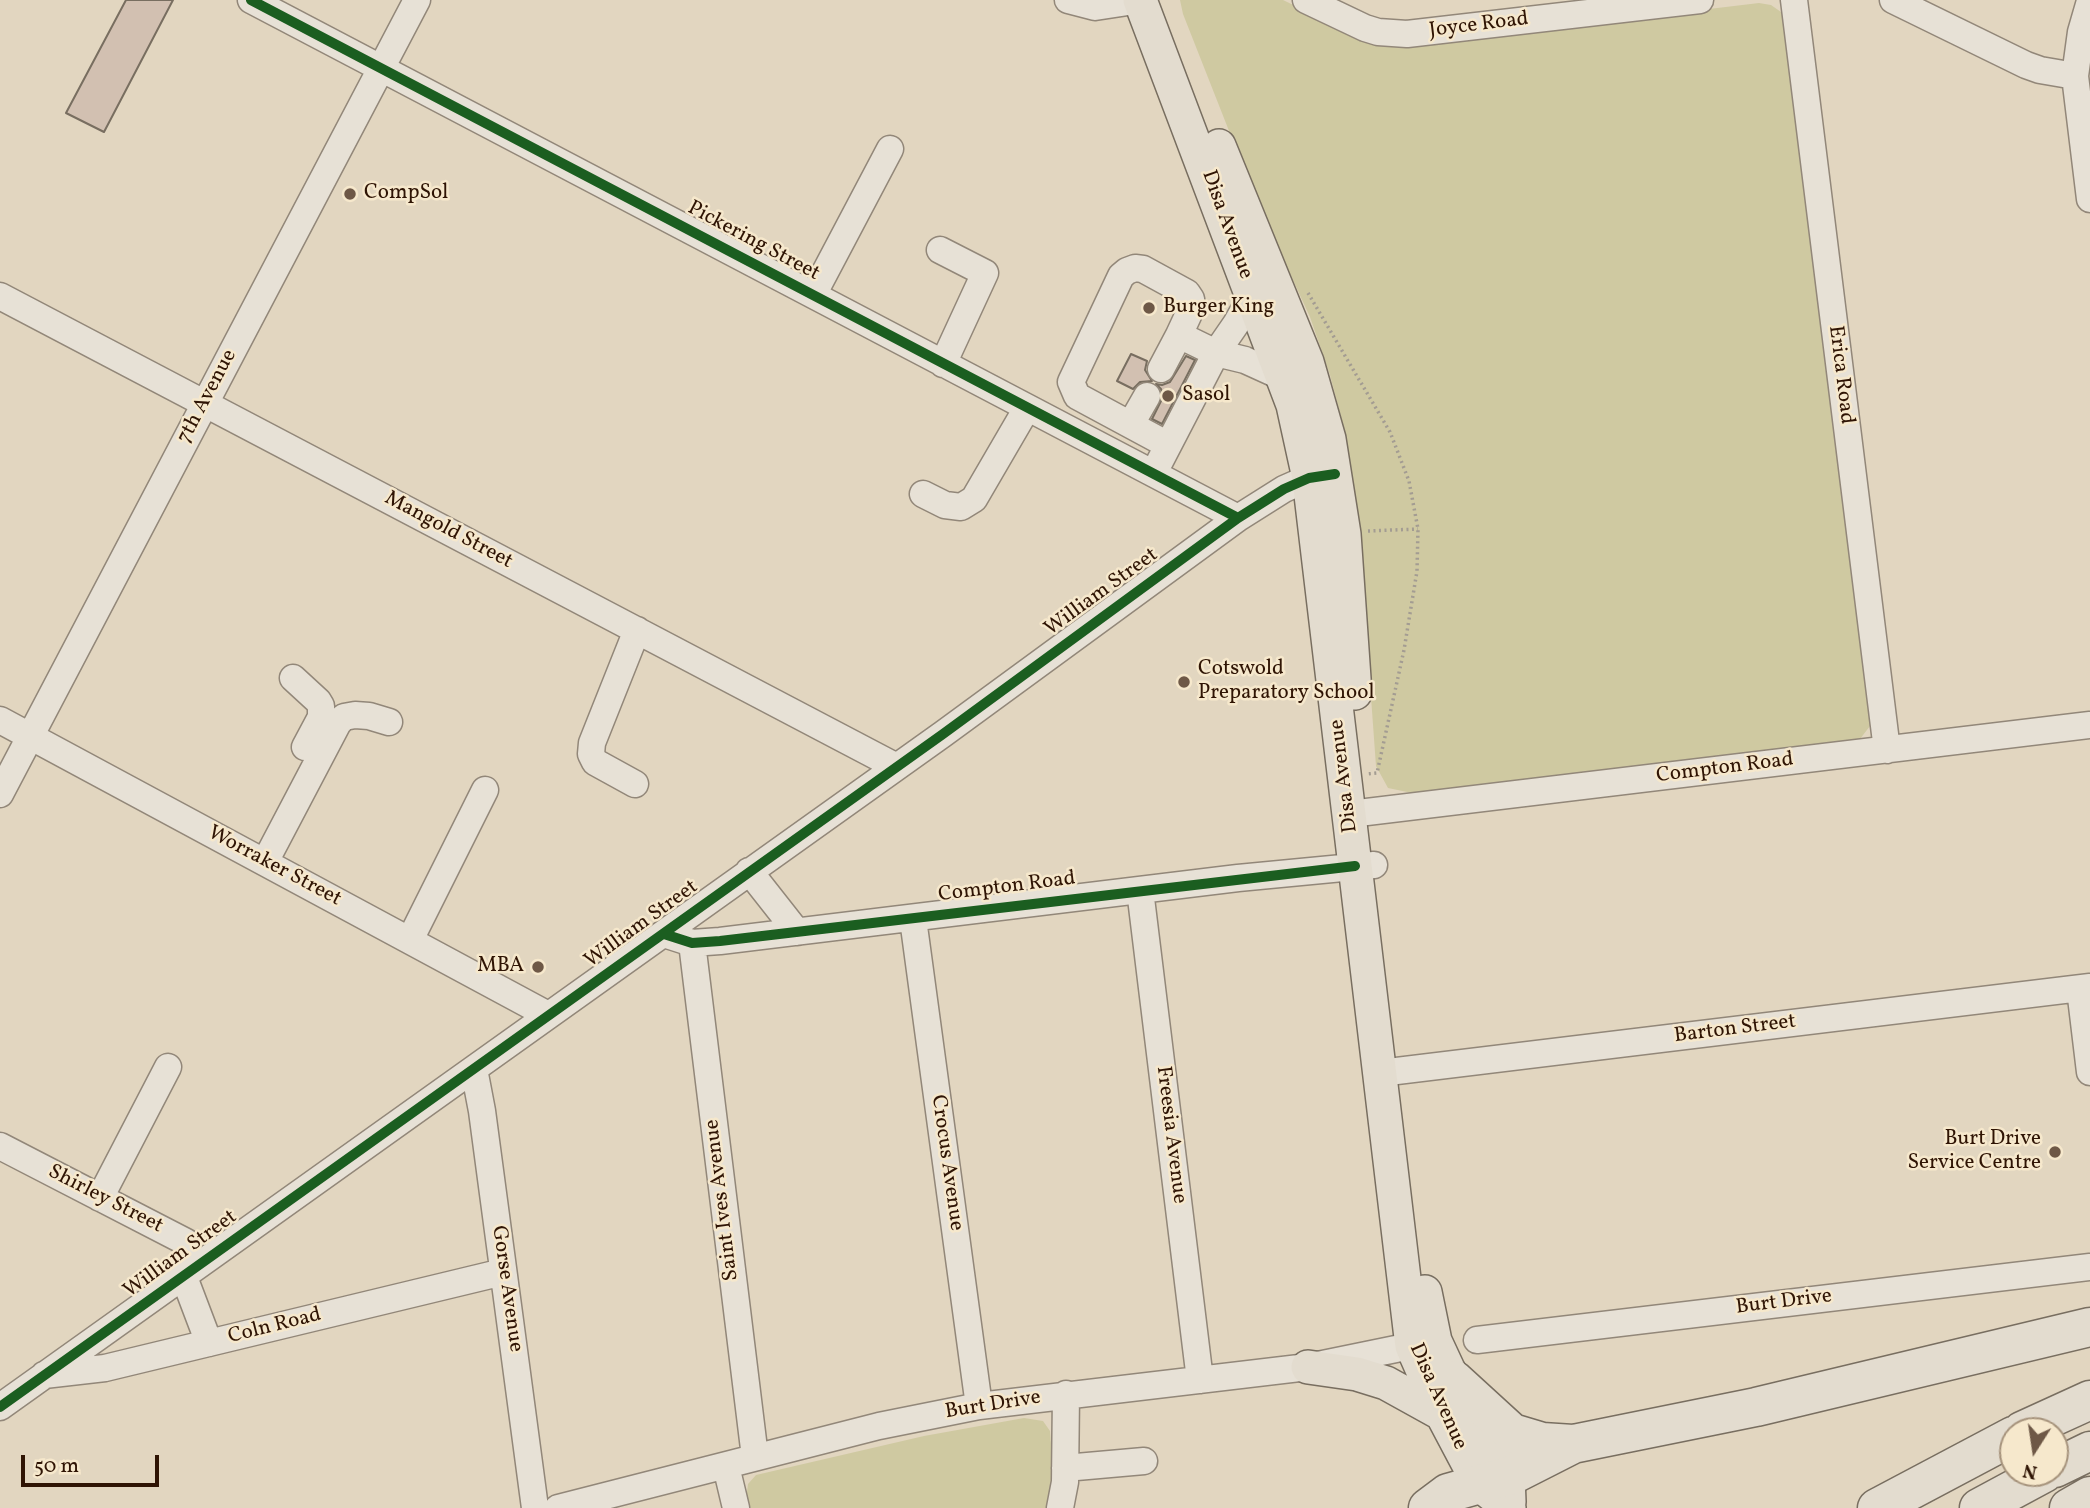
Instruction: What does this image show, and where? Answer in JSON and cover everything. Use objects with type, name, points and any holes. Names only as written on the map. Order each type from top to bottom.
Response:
[{"type":"highway","points":[[1448,1397],[1513,1433],[1542,1442],[1573,1444],[1756,1407],[2090,1327]]},
{"type":"highway","points":[[2053,1417],[2090,1400]]},
{"type":"highway","points":[[1877,1508],[1999,1443]]},
{"type":"highway","points":[[1428,1508],[1448,1493],[1501,1494],[1573,1444]]},
{"type":"highway","points":[[2069,1461],[2090,1451]]},
{"type":"highway","points":[[1979,1508],[2018,1487]]},
{"type":"highway","points":[[2069,1508],[2090,1496]]},
{"type":"main road","name":"Disa Avenue","points":[[1140,0],[1283,380],[1345,534],[1356,709],[1364,775],[1360,813]]},
{"type":"main road","name":"Disa Avenue","points":[[1161,0],[1307,362],[1329,439],[1322,476],[1364,865],[1423,1343],[1448,1397],[1501,1494]]},
{"type":"main road","points":[[1308,1367],[1357,1374],[1448,1397]]},
{"type":"street","name":"Pickering Street","points":[[251,0],[1238,518]]},
{"type":"street","name":"7th Avenue","points":[[0,794],[417,0]]},
{"type":"street","points":[[1068,0],[1095,7],[1140,0]]},
{"type":"street","name":"Joyce Road","points":[[1306,0],[1365,28],[1378,32],[1407,34],[1700,0]]},
{"type":"street","name":"Erica Road","points":[[1794,0],[1887,750]]},
{"type":"street","points":[[1893,0],[2026,65],[2075,76]]},
{"type":"street","points":[[2090,1],[2081,32],[2075,76],[2090,199]]},
{"type":"street","points":[[813,295],[890,149]]},
{"type":"street","points":[[940,250],[985,273],[943,364]]},
{"type":"street","points":[[1161,369],[1192,307],[1191,299],[1186,293],[1143,269],[1135,268],[1121,276],[1071,382],[1077,396],[1168,445]]},
{"type":"street","name":"Mangold Street","points":[[0,296],[895,766]]},
{"type":"street","points":[[1153,475],[1216,353],[1252,296]]},
{"type":"street","points":[[1179,335],[1216,353],[1245,360],[1283,380]]},
{"type":"street","points":[[1131,424],[1147,396]]},
{"type":"street","points":[[923,494],[946,505],[961,507],[974,499],[1027,408]]},
{"type":"street","name":"William Street","points":[[0,1407],[943,734],[1238,518],[1284,489],[1322,476]]},
{"type":"street","points":[[635,784],[595,762],[591,754],[592,743],[637,630]]},
{"type":"street","points":[[257,858],[321,717],[318,701],[293,678]]},
{"type":"street","points":[[257,858],[338,723],[344,717],[355,715],[389,722]]},
{"type":"street","name":"Worraker Street","points":[[0,720],[548,1015]]},
{"type":"street","name":"Compton Road","points":[[1360,813],[2090,725]]},
{"type":"street","points":[[410,940],[485,790]]},
{"type":"street","name":"Compton Road","points":[[664,934],[692,943],[1364,865]]},
{"type":"street","points":[[749,872],[797,932]]},
{"type":"street","name":"Freesia Avenue","points":[[1140,890],[1200,1380]]},
{"type":"street","name":"Crocus Avenue","points":[[913,919],[979,1406]]},
{"type":"street","name":"Saint Ives Avenue","points":[[692,943],[755,1457]]},
{"type":"street","points":[[2085,988],[2090,1072]]},
{"type":"street","name":"Barton Street","points":[[1390,1072],[2085,988]]},
{"type":"street","points":[[100,1198],[168,1068]]},
{"type":"street","name":"Gorse Avenue","points":[[474,1069],[482,1111],[535,1508]]},
{"type":"street","name":"Shirley Street","points":[[0,1146],[186,1242],[189,1273],[209,1343]]},
{"type":"street","name":"Burt Drive","points":[[1477,1340],[2090,1267]]},
{"type":"street","name":"Coln Road","points":[[44,1375],[105,1368],[503,1272]]},
{"type":"street","name":"Burt Drive","points":[[558,1508],[879,1426],[979,1406],[1308,1367],[1423,1343]]},
{"type":"street","points":[[1060,1508],[1065,1482],[1066,1394]]},
{"type":"street","points":[[1065,1468],[1144,1461]]},
{"type":"street","points":[[726,1466],[736,1508]]},
{"type":"path","points":[[1304,286],[1390,432],[1409,481],[1418,529],[1414,598],[1377,773],[1364,775]]},
{"type":"path","points":[[1378,530],[1418,529]]},
{"type":"shaded area","points":[[1180,0],[1283,0],[1355,35],[1434,42],[1759,3],[1771,5],[1785,16],[1871,715],[1870,726],[1860,739],[1417,794],[1388,788],[1376,766],[1359,532],[1345,432],[1330,375],[1310,317],[1257,202],[1183,14]]},
{"type":"shaded area","points":[[1024,1418],[1043,1421],[1050,1431],[1054,1482],[1046,1508],[745,1508],[748,1484],[756,1475],[924,1436]]},
{"type":"building","points":[[126,0],[173,0],[104,132],[66,113]]},
{"type":"building","points":[[1131,354],[1147,361],[1145,370],[1152,381],[1140,382],[1133,389],[1117,381]]},
{"type":"building","points":[[1186,356],[1195,360],[1162,424],[1152,419],[1163,397],[1156,384],[1170,382]]},
{"type":"cycle path","points":[[251,0],[1238,518]]},
{"type":"cycle path","points":[[0,1407],[943,734],[1238,518],[1284,489],[1309,478],[1335,474]]},
{"type":"cycle path","points":[[664,934],[692,943],[720,941],[1355,866]]},
{"type":"place","name":"CompSol","points":[[350,194]]},
{"type":"place","name":"Burger King","points":[[1149,308]]},
{"type":"place","name":"Sasol","points":[[1168,396]]},
{"type":"place","name":"Cotswold Preparatory School","points":[[1184,682]]},
{"type":"place","name":"MBA","points":[[538,967]]},
{"type":"place","name":"Burt Drive Service Centre","points":[[2055,1152]]}]
